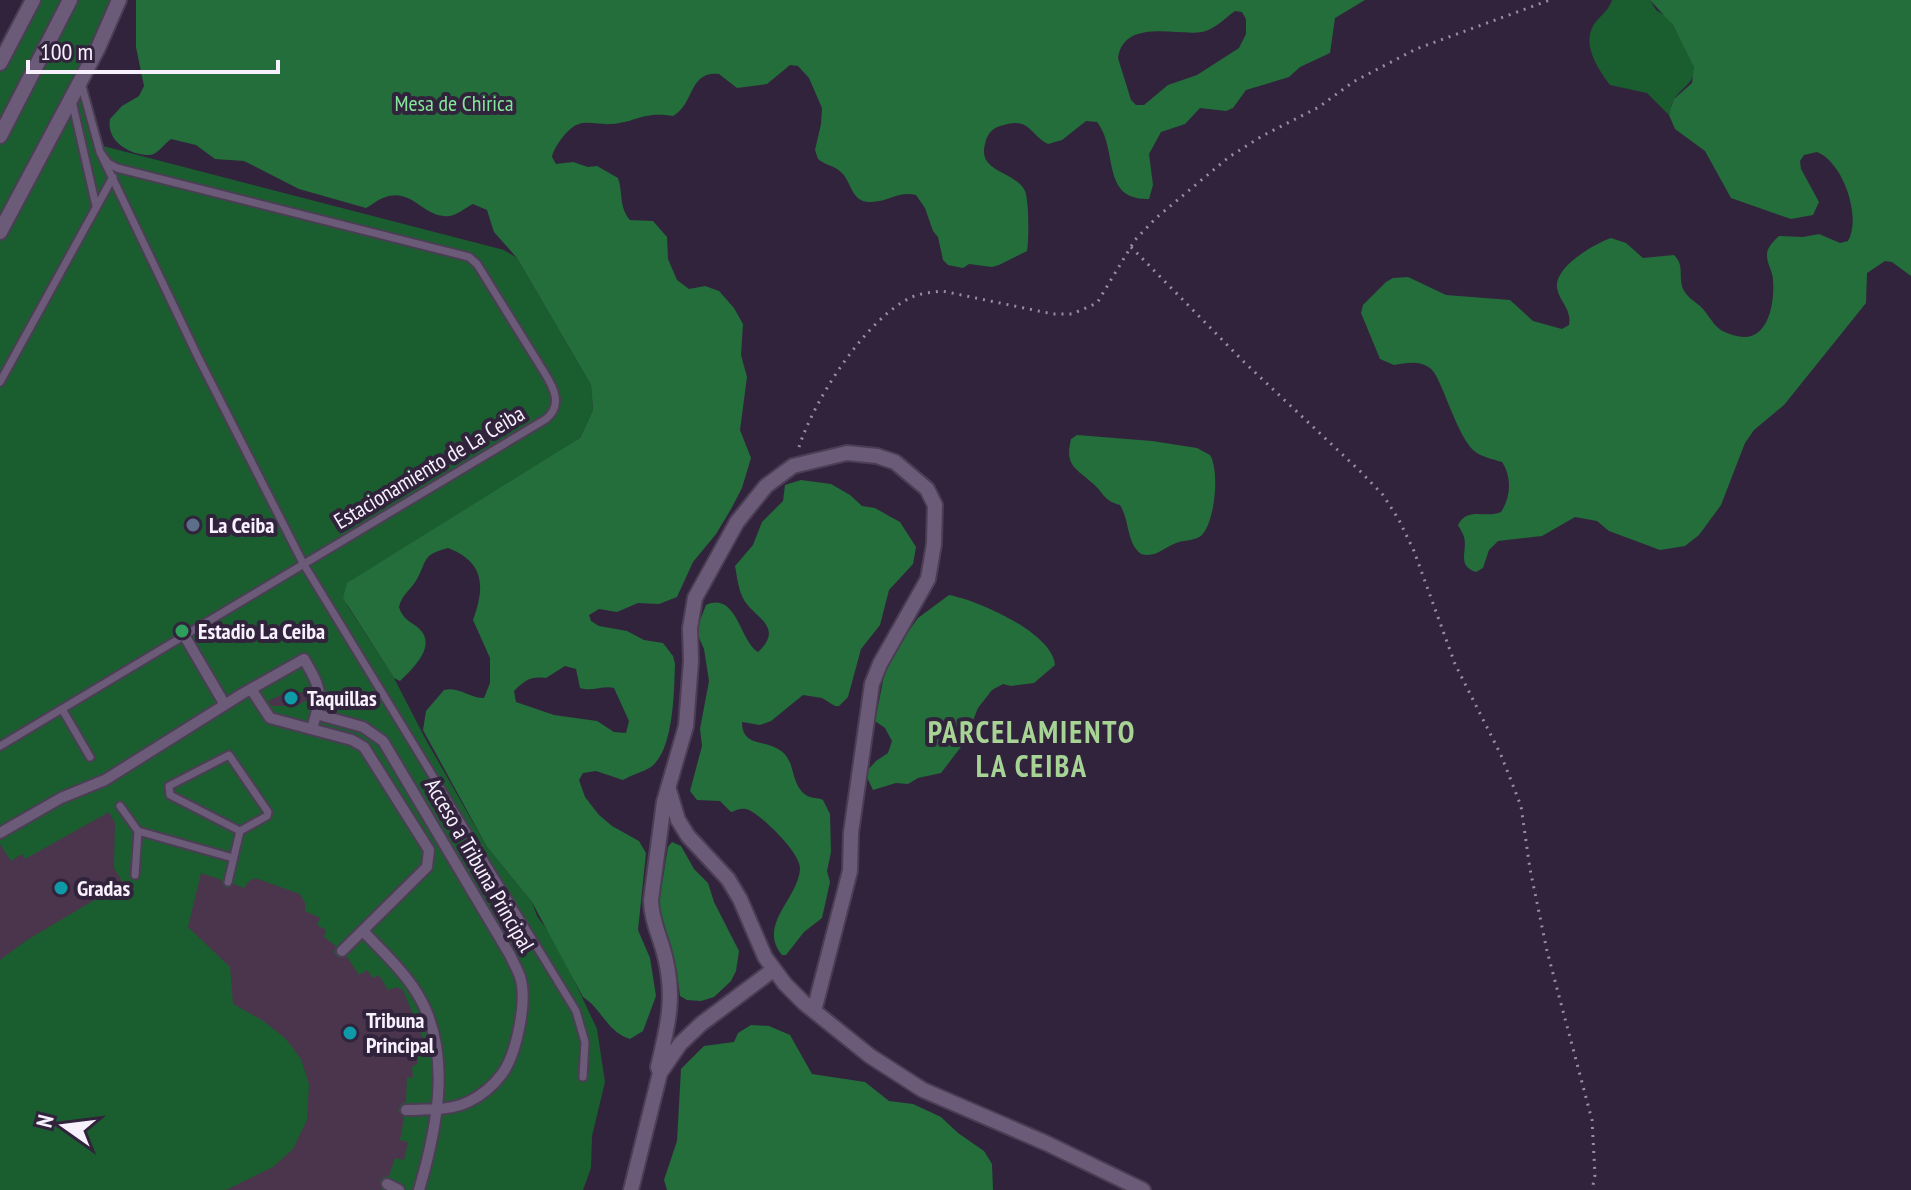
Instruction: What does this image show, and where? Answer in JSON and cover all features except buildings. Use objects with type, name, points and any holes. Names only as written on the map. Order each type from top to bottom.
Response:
[{"type":"street","points":[[0,63],[33,0]]},
{"type":"street","points":[[0,136],[70,0]]},
{"type":"street","points":[[0,232],[109,28],[119,0]]},
{"type":"street","points":[[660,1073],[658,1067],[671,1010],[671,990],[651,900],[661,818],[686,726],[690,699],[690,628],[695,598],[737,522],[766,486],[793,466],[847,453],[877,456],[895,462],[927,489],[935,505],[936,517],[928,579],[872,684],[851,833],[850,871],[814,1011]]},
{"type":"street","points":[[184,635],[225,705]]},
{"type":"street","points":[[0,833],[61,798],[105,780],[304,659],[320,688],[312,729]]},
{"type":"street","name":"Acceso a Tribuna Principal","points":[[251,689],[270,718],[352,740],[364,747],[429,850],[427,867],[342,951]]},
{"type":"street","name":"Acceso a Tribuna Principal","points":[[316,714],[363,727],[383,741],[502,941],[520,977],[522,1000],[512,1052],[493,1084],[468,1102],[453,1107],[406,1110]]},
{"type":"street","points":[[669,790],[678,820],[688,836],[728,879],[773,970],[814,1011],[870,1056],[923,1090],[1087,1161],[1143,1190]]},
{"type":"street","points":[[363,931],[413,987],[427,1015],[439,1055],[436,1109],[419,1190]]},
{"type":"street","points":[[631,1190],[660,1073],[680,1044],[701,1024],[773,970]]},
{"type":"street","points":[[387,1184],[399,1190]]},
{"type":"lane","points":[[81,81],[100,152],[198,357],[303,563],[576,1011],[585,1042],[583,1077]]},
{"type":"lane","points":[[71,99],[96,207]]},
{"type":"lane","name":"Estacionamiento de La Ceiba","points":[[0,746],[546,419],[555,408],[553,386],[477,264],[469,257],[117,168],[108,163],[100,152]]},
{"type":"lane","points":[[0,382],[117,168]]},
{"type":"lane","points":[[62,709],[90,757]]},
{"type":"lane","points":[[228,882],[240,831],[267,816],[268,812],[229,755],[169,786],[170,795],[240,831]]},
{"type":"lane","points":[[120,806],[138,831],[233,858]]},
{"type":"lane","points":[[135,875],[138,831]]},
{"type":"path","points":[[793,466],[814,412],[841,369],[879,322],[910,298],[942,291],[1053,314],[1072,314],[1097,303],[1131,247],[1156,218],[1229,157],[1319,107],[1353,82],[1416,49],[1550,0]]},
{"type":"path","points":[[1131,247],[1244,362],[1360,471],[1383,495],[1399,520],[1414,551],[1455,664],[1506,766],[1521,806],[1547,951],[1592,1120],[1595,1175],[1592,1190]]},
{"type":"green space","name":"Estadio La Ceiba","points":[[33,0],[119,0],[81,81],[100,151],[103,146],[504,250],[517,258],[591,385],[593,410],[580,438],[347,605],[394,678],[487,847],[532,902],[537,916],[556,942],[597,1029],[605,1082],[592,1136],[591,1168],[583,1190],[0,1190],[0,63]]},
{"type":"green space","name":"Mesa de Chirica","points":[[136,0],[1365,0],[1335,18],[1330,53],[1300,67],[1289,77],[1246,90],[1233,108],[1226,111],[1200,108],[1185,124],[1161,132],[1149,154],[1153,185],[1149,199],[1134,197],[1123,191],[1113,171],[1104,133],[1097,122],[1086,121],[1062,140],[1048,144],[1023,124],[1010,123],[994,129],[987,138],[984,154],[992,166],[1014,179],[1025,191],[1028,230],[1027,251],[992,267],[948,265],[943,260],[938,237],[925,208],[916,195],[904,194],[877,202],[864,201],[856,196],[841,172],[818,159],[815,150],[822,108],[809,78],[798,66],[790,65],[767,84],[737,88],[719,74],[709,74],[697,83],[680,111],[673,116],[654,115],[611,124],[579,124],[570,129],[559,143],[552,157],[556,164],[573,162],[588,167],[597,166],[618,178],[623,205],[630,220],[653,221],[667,237],[668,259],[677,280],[689,289],[705,286],[719,291],[743,324],[741,355],[747,377],[740,430],[751,458],[742,488],[731,509],[693,562],[677,597],[659,604],[638,603],[617,612],[599,609],[589,615],[591,621],[599,626],[663,643],[675,664],[671,719],[659,759],[651,767],[623,780],[596,771],[583,773],[579,780],[585,797],[599,815],[639,841],[646,853],[638,930],[650,958],[656,996],[643,1031],[630,1039],[610,1026],[583,997],[532,902],[487,847],[423,730],[426,711],[444,690],[484,698],[490,683],[490,658],[473,620],[480,586],[475,568],[448,548],[427,559],[399,607],[405,618],[423,633],[425,648],[417,663],[400,681],[394,678],[343,598],[347,583],[580,438],[593,410],[591,385],[517,258],[494,232],[487,210],[473,204],[453,215],[440,216],[410,199],[393,195],[366,208],[299,189],[244,161],[215,159],[196,145],[171,139],[150,155],[121,145],[112,134],[110,119],[122,106],[139,96],[144,86],[136,47]],"holes":[[[1235,11],[1242,12],[1246,19],[1246,34],[1239,48],[1197,75],[1168,85],[1144,105],[1136,105],[1131,100],[1118,58],[1122,46],[1130,38],[1141,33],[1206,31]],[[565,666],[576,669],[580,688],[614,688],[629,721],[626,733],[614,732],[597,721],[554,715],[516,702],[514,691],[522,684],[532,678],[546,678]]]},
{"type":"green space","points":[[1612,0],[1650,0],[1656,10],[1669,18],[1692,60],[1692,78],[1673,101],[1669,115],[1647,93],[1610,85],[1597,65],[1589,42],[1590,34]]},
{"type":"green space","points":[[1650,0],[1911,0],[1911,276],[1892,262],[1885,261],[1867,273],[1866,303],[1784,405],[1754,430],[1745,443],[1721,505],[1699,535],[1685,546],[1660,550],[1609,531],[1597,521],[1575,517],[1542,536],[1498,541],[1489,550],[1483,568],[1476,572],[1464,562],[1465,542],[1458,525],[1472,514],[1501,512],[1508,494],[1509,480],[1502,462],[1487,458],[1466,442],[1439,381],[1430,368],[1417,363],[1394,365],[1380,359],[1361,313],[1363,305],[1386,282],[1408,277],[1446,295],[1510,300],[1533,321],[1562,329],[1569,325],[1569,319],[1557,288],[1562,272],[1586,251],[1611,238],[1626,243],[1643,258],[1674,255],[1679,263],[1686,294],[1718,328],[1729,334],[1748,337],[1763,328],[1771,310],[1773,280],[1767,253],[1775,240],[1779,236],[1819,234],[1840,243],[1848,241],[1852,231],[1848,191],[1835,167],[1817,152],[1804,155],[1800,161],[1801,169],[1819,202],[1813,215],[1791,219],[1731,198],[1705,151],[1675,129],[1669,115],[1674,99],[1692,83],[1694,67],[1673,25]]},
{"type":"green space","points":[[1077,435],[1152,441],[1197,448],[1210,455],[1215,473],[1213,509],[1201,536],[1176,543],[1155,554],[1141,554],[1130,537],[1120,505],[1106,498],[1072,465],[1069,448],[1071,439]]},
{"type":"green space","points":[[801,480],[831,484],[862,506],[875,508],[900,522],[916,547],[913,564],[889,590],[880,625],[861,649],[848,697],[835,706],[822,698],[803,695],[771,721],[760,725],[742,722],[749,739],[784,753],[801,790],[808,796],[823,800],[830,814],[831,852],[827,871],[830,882],[822,918],[804,932],[786,955],[782,955],[774,933],[798,880],[799,862],[771,827],[749,810],[731,812],[720,801],[697,800],[690,791],[702,746],[700,729],[709,681],[704,649],[696,631],[706,605],[716,603],[725,605],[731,611],[758,652],[766,643],[768,628],[743,598],[735,566],[753,545],[762,522],[783,501],[785,485]]},
{"type":"green space","points":[[949,595],[994,611],[1028,630],[1042,641],[1055,665],[1034,683],[1003,684],[992,690],[978,708],[964,743],[941,773],[918,778],[908,784],[896,783],[873,790],[865,773],[888,753],[892,741],[885,728],[875,721],[887,661],[918,618]]},
{"type":"green space","points":[[672,842],[681,846],[694,869],[708,883],[714,902],[739,951],[731,981],[714,997],[701,1001],[680,996],[677,972],[660,915],[659,902],[668,847]]},
{"type":"green space","points":[[751,1025],[769,1026],[790,1035],[812,1074],[865,1082],[889,1101],[913,1104],[941,1117],[984,1151],[992,1164],[993,1190],[667,1190],[664,1180],[677,1141],[681,1069],[704,1046],[734,1042],[738,1033]]},
{"type":"place","name":"La Ceiba","points":[[193,525]]},
{"type":"place","name":"Estadio La Ceiba","points":[[182,631]]},
{"type":"place","name":"Taquillas","points":[[291,698]]},
{"type":"place","name":"Gradas","points":[[61,888]]},
{"type":"place","name":"Tribuna Principal","points":[[350,1033]]},
{"type":"district","name":"PARCELAMIENTO LA CEIBA","points":[[1032,748]]}]
